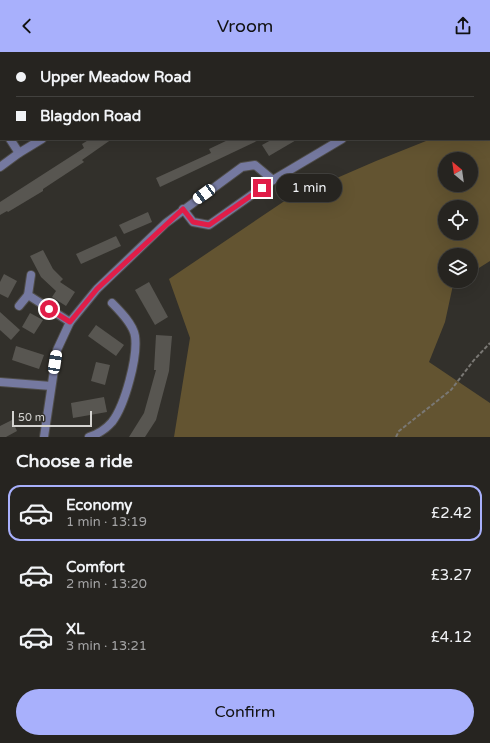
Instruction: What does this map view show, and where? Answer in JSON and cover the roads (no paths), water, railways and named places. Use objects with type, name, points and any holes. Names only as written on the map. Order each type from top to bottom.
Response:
[{"type":"street","points":[[11,140],[19,153]]},
{"type":"street","points":[[0,167],[40,140]]},
{"type":"street","points":[[183,209],[193,222],[209,225],[274,180],[340,140]]},
{"type":"street","points":[[44,437],[57,350],[70,322],[97,289],[183,209],[242,167],[255,165],[274,180]]},
{"type":"street","points":[[19,306],[28,296],[32,275]]},
{"type":"street","points":[[28,296],[70,322]]},
{"type":"street","points":[[89,437],[98,434],[112,421],[123,399],[134,362],[135,334],[123,313],[112,303]]},
{"type":"street","points":[[0,382],[51,386]]}]
